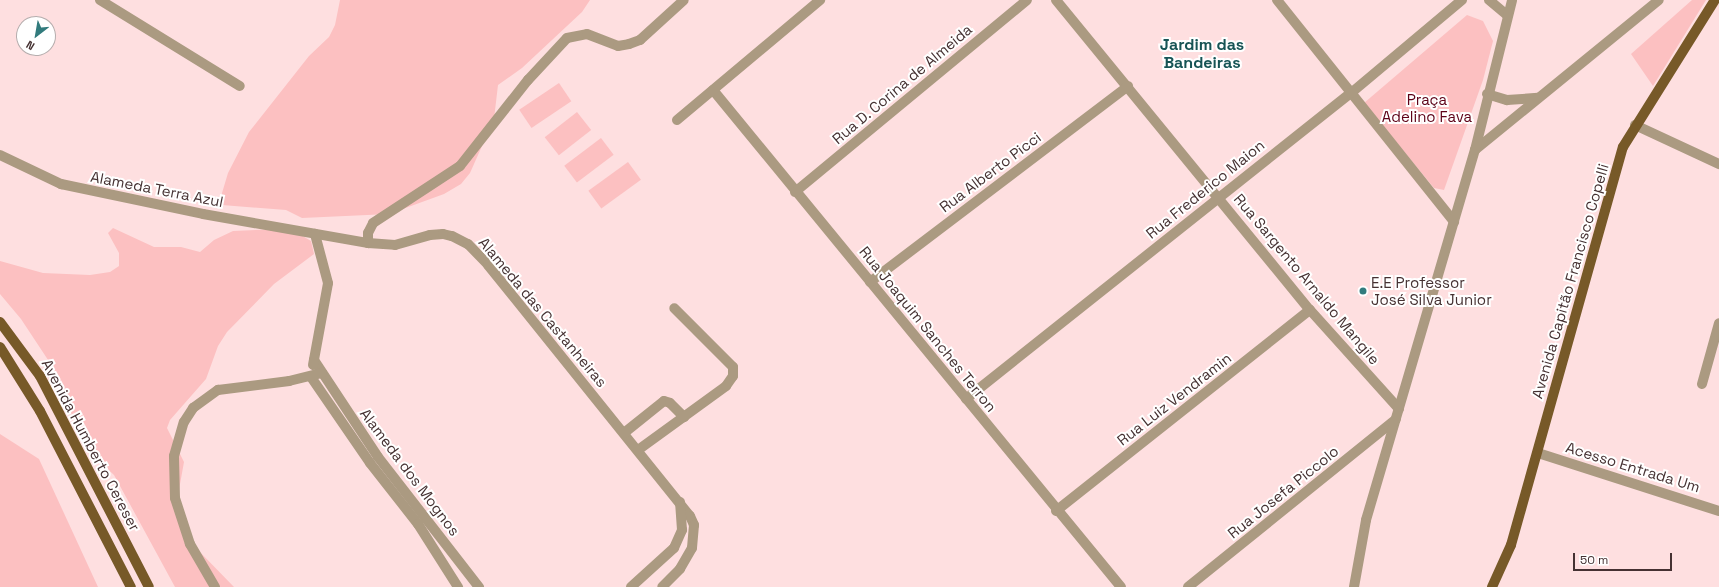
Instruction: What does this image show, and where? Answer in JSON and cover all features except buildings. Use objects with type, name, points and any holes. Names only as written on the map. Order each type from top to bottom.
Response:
[{"type":"main road","name":"Avenida Capitão Francisco Copelli","points":[[1492,587],[1511,545],[1538,453],[1611,184],[1623,147],[1635,125],[1715,0]]},
{"type":"main road","name":"Avenida Humberto Cereser","points":[[0,322],[40,376],[149,587]]},
{"type":"main road","name":"Avenida Humberto Cereser","points":[[2,351],[40,411],[131,587]]},
{"type":"street","points":[[100,0],[240,86]]},
{"type":"street","points":[[368,243],[368,232],[373,223],[460,166],[528,80],[567,38],[587,34],[618,46],[629,44],[640,40],[684,0]]},
{"type":"street","points":[[677,120],[820,0]]},
{"type":"street","name":"Rua D. Corina de Almeida","points":[[795,192],[1027,0]]},
{"type":"street","name":"Rua Sargento Arnaldo Mangile","points":[[1056,0],[1220,197],[1310,310],[1398,414]]},
{"type":"street","points":[[1277,0],[1454,222]]},
{"type":"street","name":"Rua Frederico Maion","points":[[966,399],[1351,93],[1462,0]]},
{"type":"street","points":[[1489,0],[1507,15]]},
{"type":"street","points":[[1354,587],[1366,520],[1475,150],[1487,94],[1512,0]]},
{"type":"street","points":[[1475,150],[1659,0]]},
{"type":"street","name":"Rua Alberto Picci","points":[[870,282],[1128,86]]},
{"type":"street","name":"Rua Joaquim Sanches Terron","points":[[713,90],[1056,511],[1121,587]]},
{"type":"street","points":[[1487,94],[1507,100],[1524,101],[1540,97]]},
{"type":"street","points":[[1635,125],[1719,164]]},
{"type":"street","name":"Alameda Terra Azul","points":[[0,155],[60,184],[149,204],[315,234]]},
{"type":"street","points":[[311,377],[328,283],[315,234]]},
{"type":"street","name":"Alameda das Castanheiras","points":[[315,234],[368,243],[395,244],[430,235],[443,234],[452,236],[468,244],[488,265],[680,502],[694,525],[692,548],[680,569],[662,587]]},
{"type":"street","points":[[638,450],[726,386],[733,376],[732,367],[674,308]]},
{"type":"street","name":"Rua Luiz Vendramin","points":[[1056,511],[1310,310]]},
{"type":"street","points":[[1702,384],[1719,322]]},
{"type":"street","name":"Alameda dos Mognos","points":[[314,360],[378,457],[479,587]]},
{"type":"street","points":[[214,587],[190,544],[175,498],[174,456],[184,422],[193,408],[218,390],[311,377],[322,373]]},
{"type":"street","name":"Alameda dos Mognos","points":[[311,377],[370,463],[418,524],[458,587]]},
{"type":"street","points":[[624,433],[664,401],[670,403],[684,417]]},
{"type":"street","name":"Rua Josefa Piccolo","points":[[1188,587],[1398,414]]},
{"type":"street","name":"Acesso Entrada Um","points":[[1538,453],[1719,511]]},
{"type":"street","points":[[631,587],[674,548],[682,530],[680,502]]},
{"type":"green space","points":[[340,0],[590,0],[582,12],[522,68],[498,85],[494,119],[470,173],[461,184],[444,194],[389,214],[302,218],[286,210],[222,205],[222,193],[228,173],[249,132],[309,56],[329,37],[335,25]]},
{"type":"green space","points":[[1692,0],[1706,0],[1653,86],[1631,54]]},
{"type":"green space","name":"Praça Adelino Fava","points":[[1467,15],[1483,21],[1493,41],[1483,80],[1444,190],[1434,188],[1364,103]]},
{"type":"green space","points":[[559,83],[571,101],[532,128],[519,110]]},
{"type":"green space","points":[[577,112],[591,130],[559,155],[545,137]]},
{"type":"green space","points":[[601,138],[614,155],[577,182],[564,166]]},
{"type":"green space","points":[[628,162],[641,180],[601,209],[588,191]]},
{"type":"green space","points":[[113,228],[154,247],[181,247],[200,252],[214,240],[233,231],[280,229],[296,232],[311,241],[314,254],[274,284],[227,332],[218,346],[206,379],[170,420],[167,428],[184,462],[176,506],[196,548],[234,587],[175,587],[114,475],[98,460],[65,403],[66,394],[56,372],[21,319],[0,294],[0,261],[43,273],[90,275],[110,272],[119,266],[119,253],[108,233]]},
{"type":"green space","points":[[0,434],[39,459],[98,587],[0,587]]},
{"type":"place","name":"E.E Professor José Silva Junior","points":[[1363,291]]},
{"type":"district","name":"Jardim das Bandeiras","points":[[1202,54]]}]
